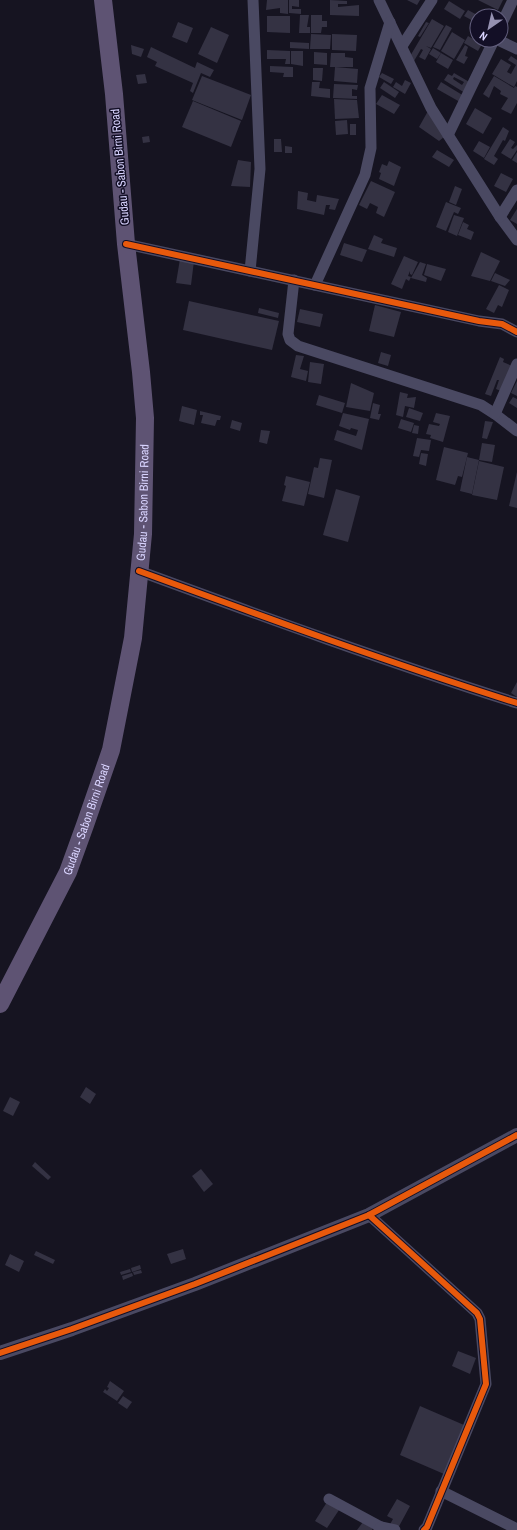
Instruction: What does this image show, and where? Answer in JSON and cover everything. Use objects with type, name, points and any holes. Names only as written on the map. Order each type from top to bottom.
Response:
[{"type":"main road","name":"Gudau - Sabon Birni Road","points":[[0,1004],[68,872],[111,750],[133,638],[143,534],[145,418],[142,372],[126,244],[114,94],[103,0]]},
{"type":"street","points":[[250,271],[260,169],[253,0]]},
{"type":"street","points":[[379,0],[431,108],[500,218],[517,240]]},
{"type":"street","points":[[402,46],[432,0]]},
{"type":"street","points":[[315,285],[365,175],[371,148],[370,88],[390,22]]},
{"type":"street","points":[[448,136],[490,48]]},
{"type":"street","points":[[500,218],[517,190]]},
{"type":"street","points":[[126,244],[479,321],[502,324],[517,332]]},
{"type":"street","points":[[294,280],[288,334],[290,340],[298,346],[481,406],[495,414],[517,431]]},
{"type":"street","points":[[495,414],[517,364]]},
{"type":"street","points":[[139,571],[279,623],[450,682],[517,702]]},
{"type":"street","points":[[0,1353],[72,1329],[188,1286],[369,1215],[517,1136]]},
{"type":"street","points":[[369,1215],[477,1313],[480,1319],[486,1384],[424,1530]]},
{"type":"street","points":[[441,1491],[517,1529]]},
{"type":"street","points":[[329,1499],[380,1528],[395,1530]]},
{"type":"building","points":[[267,0],[288,0],[288,14],[280,13],[280,8],[266,10]]},
{"type":"building","points":[[289,0],[299,0],[299,7],[292,6],[292,9],[301,9],[301,14],[289,13]]},
{"type":"building","points":[[330,0],[347,1],[347,4],[338,4],[338,7],[359,5],[359,16],[330,15]]},
{"type":"building","points":[[407,0],[420,0],[417,5]]},
{"type":"building","points":[[478,0],[503,0],[499,8],[494,8]]},
{"type":"building","points":[[449,1],[465,11],[460,19],[444,9]]},
{"type":"building","points":[[468,10],[469,11],[469,19],[464,16]]},
{"type":"building","points":[[300,15],[309,15],[307,27],[310,27],[310,33],[299,33]]},
{"type":"building","points":[[311,15],[322,15],[322,21],[327,21],[327,27],[322,27],[321,33],[311,33]]},
{"type":"building","points":[[267,16],[290,16],[290,33],[267,32]]},
{"type":"building","points":[[432,19],[444,26],[431,48],[426,46],[431,49],[425,60],[419,57],[423,50],[421,49],[414,61],[409,58]]},
{"type":"building","points":[[178,22],[193,28],[187,43],[172,37]]},
{"type":"building","points":[[426,22],[429,23],[420,37],[418,36]]},
{"type":"building","points":[[446,25],[452,28],[440,50],[433,47]]},
{"type":"building","points":[[211,27],[229,35],[217,63],[198,54]]},
{"type":"building","points":[[452,32],[465,40],[454,59],[441,51]]},
{"type":"building","points":[[311,34],[331,35],[330,49],[310,49]]},
{"type":"building","points":[[332,34],[357,35],[356,51],[332,50]]},
{"type":"building","points":[[468,36],[469,37],[469,46],[464,43]]},
{"type":"building","points":[[290,42],[309,43],[309,49],[290,48]]},
{"type":"building","points":[[131,45],[144,49],[141,57],[132,54]]},
{"type":"building","points":[[465,45],[468,47],[465,56],[468,57],[464,64],[456,60]]},
{"type":"building","points":[[151,47],[195,68],[197,62],[214,70],[210,77],[201,73],[193,93],[190,91],[193,83],[155,66],[157,62],[147,57]]},
{"type":"building","points":[[433,48],[441,53],[437,59],[429,54]]},
{"type":"building","points":[[473,48],[480,48],[478,51]]},
{"type":"building","points":[[267,50],[290,51],[290,64],[285,64],[286,59],[267,59]]},
{"type":"building","points":[[291,51],[303,51],[303,66],[291,64]]},
{"type":"building","points":[[314,52],[327,53],[327,65],[314,64]]},
{"type":"building","points":[[331,53],[345,53],[345,57],[353,58],[353,67],[330,67]]},
{"type":"building","points":[[441,53],[453,60],[448,69],[436,62]]},
{"type":"building","points":[[511,56],[517,60],[517,81],[514,87],[492,74],[501,59],[511,65],[507,72],[511,74],[516,65],[508,60]]},
{"type":"building","points":[[270,66],[293,67],[293,77],[283,77],[284,73],[270,72]]},
{"type":"building","points":[[335,67],[358,69],[357,83],[334,81]]},
{"type":"building","points":[[313,68],[323,68],[322,81],[313,80]]},
{"type":"building","points":[[382,73],[394,79],[391,84],[379,77]]},
{"type":"building","points":[[454,73],[471,83],[465,93],[444,80],[448,74],[452,76]],"holes":[[[454,77],[464,82],[462,85],[453,79]]]},
{"type":"building","points":[[145,74],[147,83],[138,84],[136,75]]},
{"type":"building","points":[[202,76],[251,95],[242,120],[192,100]]},
{"type":"building","points":[[494,76],[514,88],[515,86],[517,87],[517,103],[511,114],[501,109],[508,98],[500,94],[501,91],[494,86],[489,98],[483,94]]},
{"type":"building","points":[[405,80],[411,83],[405,94],[393,87],[396,82],[402,86]]},
{"type":"building","points":[[312,82],[320,82],[319,88],[330,89],[330,98],[311,96]]},
{"type":"building","points":[[384,82],[399,92],[395,98],[380,88]]},
{"type":"building","points":[[441,82],[464,96],[460,102],[437,89]]},
{"type":"building","points":[[334,84],[358,85],[357,90],[352,89],[352,96],[357,96],[357,99],[333,98]]},
{"type":"building","points":[[382,95],[400,105],[394,114],[376,104]]},
{"type":"building","points":[[334,99],[357,100],[359,118],[335,119]]},
{"type":"building","points":[[193,101],[241,121],[231,147],[182,127]]},
{"type":"building","points":[[475,108],[492,118],[483,134],[466,124]]},
{"type":"building","points":[[428,111],[444,137],[439,141],[419,127]]},
{"type":"building","points":[[347,120],[348,134],[336,135],[335,121]]},
{"type":"building","points":[[350,124],[356,124],[356,135],[350,135]]},
{"type":"building","points":[[503,127],[509,131],[505,141],[503,140],[494,156],[498,159],[494,165],[484,159]]},
{"type":"building","points":[[149,136],[150,142],[143,143],[142,137]]},
{"type":"building","points":[[274,139],[281,139],[282,152],[274,152]]},
{"type":"building","points":[[510,139],[515,142],[511,148],[513,149],[517,145],[517,150],[511,159],[501,153]]},
{"type":"building","points":[[479,141],[490,147],[484,158],[473,151]]},
{"type":"building","points":[[285,146],[292,147],[292,153],[285,153]]},
{"type":"building","points":[[437,150],[454,160],[449,167],[432,157]]},
{"type":"building","points":[[517,152],[517,163],[512,160]]},
{"type":"building","points":[[238,160],[251,162],[250,187],[231,186]]},
{"type":"building","points":[[389,161],[401,167],[394,186],[379,179],[381,173],[379,172],[382,164],[387,166]]},
{"type":"building","points":[[501,173],[513,179],[506,192],[494,186]]},
{"type":"building","points":[[371,181],[395,192],[384,217],[376,213],[378,207],[370,203],[367,209],[359,205]]},
{"type":"building","points":[[455,186],[462,189],[456,205],[449,202]]},
{"type":"building","points":[[298,191],[308,193],[307,200],[316,202],[317,195],[339,199],[335,210],[329,209],[330,205],[326,205],[324,215],[297,209]]},
{"type":"building","points":[[446,202],[461,208],[458,214],[454,212],[446,231],[436,227]]},
{"type":"building","points":[[517,209],[517,224],[510,220]]},
{"type":"building","points":[[454,215],[464,218],[457,236],[448,232]]},
{"type":"building","points":[[463,222],[469,225],[467,229],[474,232],[471,240],[458,235]]},
{"type":"building","points":[[374,235],[383,239],[381,243],[397,248],[394,257],[368,249]]},
{"type":"building","points":[[344,243],[367,250],[362,262],[340,255]]},
{"type":"building","points":[[481,252],[500,261],[490,281],[471,276]]},
{"type":"building","points":[[404,256],[418,262],[412,275],[410,274],[410,271],[408,276],[411,277],[409,281],[406,279],[402,289],[391,284]]},
{"type":"building","points":[[180,259],[194,261],[191,285],[176,283]]},
{"type":"building","points":[[420,262],[426,264],[422,275],[427,278],[426,282],[411,278]]},
{"type":"building","points":[[427,264],[446,269],[441,281],[424,275]]},
{"type":"building","points":[[495,273],[510,280],[505,286],[491,281]]},
{"type":"building","points":[[499,285],[509,290],[502,307],[498,305],[494,313],[486,309]]},
{"type":"building","points":[[189,301],[279,321],[272,350],[183,330]]},
{"type":"building","points":[[375,305],[401,312],[394,337],[369,331]]},
{"type":"building","points":[[259,308],[279,313],[278,318],[258,313]]},
{"type":"building","points":[[300,309],[323,314],[320,327],[297,322]]},
{"type":"building","points":[[381,352],[391,355],[388,366],[378,363]]},
{"type":"building","points":[[296,355],[304,356],[300,369],[308,371],[306,381],[291,377]]},
{"type":"building","points":[[500,357],[504,359],[503,362],[512,366],[501,391],[496,389],[499,380],[497,380],[491,396],[485,394]]},
{"type":"building","points":[[310,362],[324,364],[321,384],[308,382]]},
{"type":"building","points":[[517,381],[517,396],[511,393]]},
{"type":"building","points":[[351,383],[374,393],[370,411],[346,407]]},
{"type":"building","points":[[400,392],[408,394],[407,398],[416,397],[414,408],[405,406],[403,417],[396,415]]},
{"type":"building","points":[[319,395],[345,403],[342,413],[316,405]]},
{"type":"building","points":[[513,397],[517,399],[517,408],[509,403]]},
{"type":"building","points":[[373,403],[380,405],[378,414],[381,414],[379,420],[370,418]]},
{"type":"building","points":[[182,406],[197,410],[194,425],[179,421]]},
{"type":"building","points":[[409,408],[423,413],[420,421],[406,417]]},
{"type":"building","points":[[200,411],[221,416],[220,420],[217,420],[215,426],[201,423],[203,415],[200,415]]},
{"type":"building","points":[[343,413],[369,419],[362,450],[334,440],[337,430],[356,436],[358,430],[351,428],[350,430],[339,426]]},
{"type":"building","points":[[436,413],[450,416],[443,442],[430,438],[431,435],[426,434],[429,424],[439,426],[440,424],[433,422]]},
{"type":"building","points":[[401,419],[414,423],[411,432],[398,428]]},
{"type":"building","points":[[232,420],[242,423],[240,431],[230,428]]},
{"type":"building","points":[[485,421],[493,422],[487,439],[482,438]]},
{"type":"building","points":[[414,425],[419,426],[418,434],[412,433]]},
{"type":"building","points":[[261,430],[270,431],[267,444],[259,442]]},
{"type":"building","points":[[417,438],[431,440],[429,451],[421,450],[419,457],[413,456]]},
{"type":"building","points":[[482,443],[495,445],[492,462],[479,460]]},
{"type":"building","points":[[444,447],[468,453],[462,477],[458,476],[455,485],[436,480]]},
{"type":"building","points":[[421,453],[428,454],[426,466],[419,464]]},
{"type":"building","points":[[467,457],[479,460],[472,494],[460,491]]},
{"type":"building","points":[[320,458],[332,460],[324,498],[308,494],[314,467],[318,468]]},
{"type":"building","points":[[479,461],[504,467],[497,500],[472,495]]},
{"type":"building","points":[[517,472],[517,508],[509,506]]},
{"type":"building","points":[[286,476],[310,482],[304,506],[282,501],[286,486],[284,485]]},
{"type":"building","points":[[336,489],[360,496],[348,542],[323,535]]},
{"type":"building","points":[[517,682],[517,697],[511,693]]},
{"type":"building","points":[[86,1087],[96,1094],[90,1104],[80,1097]]},
{"type":"building","points":[[10,1097],[20,1102],[13,1116],[3,1111]]},
{"type":"building","points":[[35,1162],[51,1177],[48,1180],[32,1166]]},
{"type":"building","points":[[201,1169],[213,1184],[204,1192],[192,1176]]},
{"type":"building","points":[[183,1249],[186,1259],[171,1264],[167,1254]]},
{"type":"building","points":[[36,1251],[55,1260],[53,1264],[34,1255]]},
{"type":"building","points":[[10,1254],[24,1261],[19,1272],[5,1265]]},
{"type":"building","points":[[140,1265],[141,1269],[132,1272],[131,1268]]},
{"type":"building","points":[[130,1269],[131,1272],[121,1275],[120,1272]]},
{"type":"building","points":[[141,1270],[142,1273],[134,1275],[133,1272]]},
{"type":"building","points":[[132,1273],[133,1276],[123,1280],[122,1276]]},
{"type":"building","points":[[458,1351],[476,1358],[470,1374],[452,1366]]},
{"type":"building","points":[[110,1381],[124,1391],[117,1401],[103,1392],[105,1389],[107,1391],[109,1388],[107,1387]]},
{"type":"building","points":[[123,1396],[132,1402],[127,1409],[118,1403]]},
{"type":"building","points":[[420,1406],[464,1425],[444,1474],[400,1455]]},
{"type":"building","points":[[397,1499],[410,1506],[397,1530],[389,1526],[393,1519],[387,1516]]},
{"type":"building","points":[[327,1502],[339,1510],[327,1528],[315,1521]]},
{"type":"building","points":[[363,1522],[373,1528],[372,1530],[357,1530]]},
{"type":"cycle path","points":[[126,244],[479,321],[502,324],[517,332]]},
{"type":"cycle path","points":[[139,571],[375,656],[517,703]]},
{"type":"cycle path","points":[[0,1353],[72,1329],[195,1284],[369,1215],[517,1135]]},
{"type":"cycle path","points":[[369,1215],[477,1313],[480,1319],[486,1384],[427,1527],[424,1530]]}]
